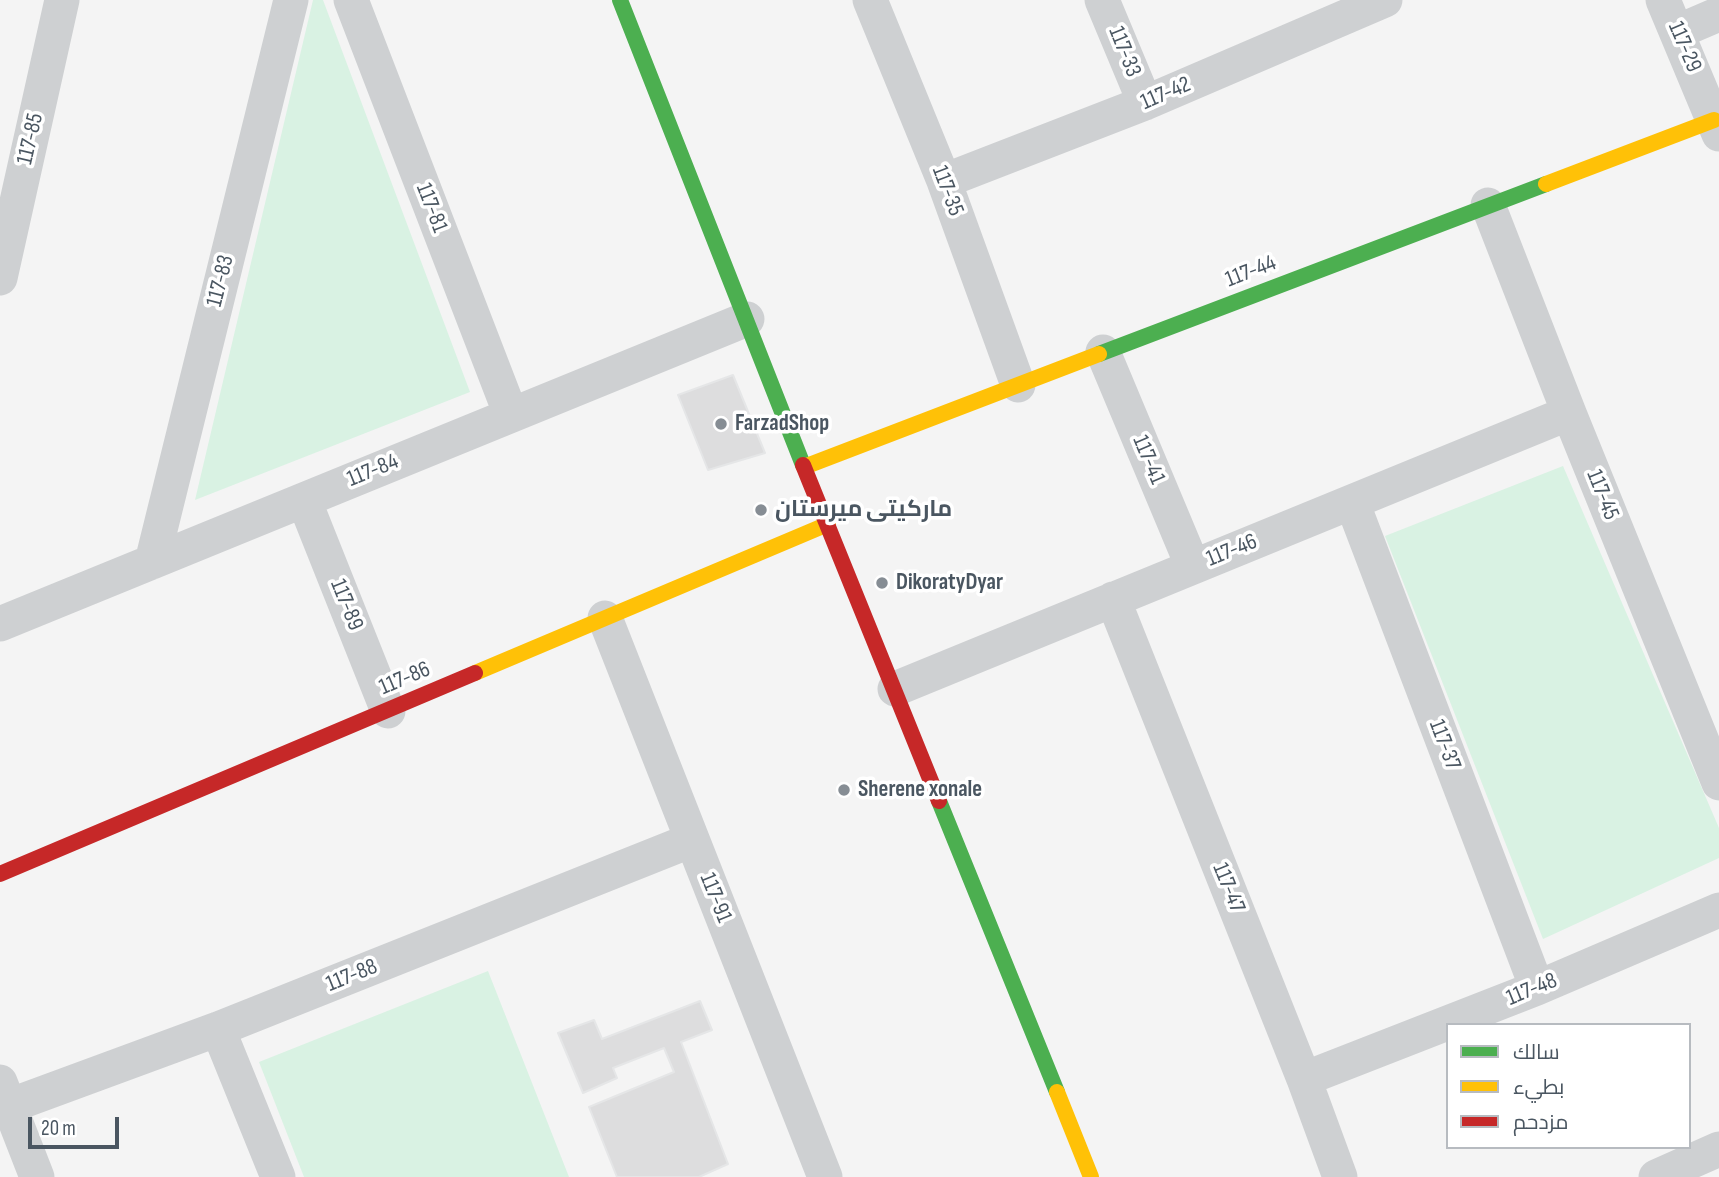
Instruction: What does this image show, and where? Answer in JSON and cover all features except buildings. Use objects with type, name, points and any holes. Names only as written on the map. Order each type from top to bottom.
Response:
[{"type":"street","name":"117-85","points":[[0,278],[62,0]]},
{"type":"street","name":"117-83","points":[[152,562],[291,0]]},
{"type":"street","name":"117-81","points":[[351,0],[511,415]]},
{"type":"street","points":[[620,0],[804,467],[1091,1177]]},
{"type":"street","name":"117-35","points":[[870,0],[944,181],[1018,385]]},
{"type":"street","name":"117-33","points":[[1102,0],[1145,103]]},
{"type":"street","name":"117-42","points":[[944,181],[1145,103],[1385,0]]},
{"type":"street","name":"117-29","points":[[1663,0],[1717,127]]},
{"type":"street","points":[[1677,32],[1719,14]]},
{"type":"street","name":"117-44","points":[[804,467],[1488,205],[1717,127]]},
{"type":"street","name":"117-45","points":[[1488,205],[1719,783]]},
{"type":"street","name":"117-84","points":[[0,624],[747,319]]},
{"type":"street","name":"117-41","points":[[1103,352],[1193,567]]},
{"type":"street","name":"117-46","points":[[895,689],[1569,413]]},
{"type":"street","name":"117-89","points":[[304,500],[388,711]]},
{"type":"street","name":"117-37","points":[[1352,502],[1537,988]]},
{"type":"street","name":"117-86","points":[[0,874],[828,524]]},
{"type":"street","name":"117-47","points":[[1113,599],[1304,1079],[1340,1177]]},
{"type":"street","name":"117-91","points":[[606,618],[825,1177]]},
{"type":"street","name":"117-88","points":[[5,1094],[218,1029],[692,840]]},
{"type":"street","name":"117-48","points":[[1447,1023],[1537,988],[1719,910]]},
{"type":"street","name":"117-48","points":[[1304,1079],[1446,1024]]},
{"type":"street","points":[[218,1029],[278,1177]]},
{"type":"street","points":[[5,1094],[37,1177]]},
{"type":"street","points":[[1656,1177],[1719,1149]]},
{"type":"green space","points":[[313,0],[323,0],[470,392],[195,500]]},
{"type":"green space","points":[[1563,466],[1719,828],[1719,858],[1543,939],[1385,536]]},
{"type":"green space","points":[[488,971],[569,1177],[304,1177],[259,1062]]},
{"type":"traffic: fast","points":[[620,0],[803,465]]},
{"type":"traffic: fast","points":[[1099,354],[1546,184]]},
{"type":"traffic: fast","points":[[939,801],[1057,1092]]},
{"type":"traffic: slow","points":[[1546,184],[1714,120]]},
{"type":"traffic: slow","points":[[804,467],[1099,354]]},
{"type":"traffic: slow","points":[[475,673],[828,524]]},
{"type":"traffic: slow","points":[[1057,1092],[1091,1177]]},
{"type":"traffic: jam","points":[[803,465],[939,801]]},
{"type":"traffic: jam","points":[[0,874],[475,673]]},
{"type":"place","name":"FarzadShop","points":[[721,424]]},
{"type":"place","name":"مارکیتی میرستان","points":[[761,510]]},
{"type":"place","name":"DikoratyDyar","points":[[882,583]]},
{"type":"place","name":"Sherene xonale","points":[[844,790]]}]
